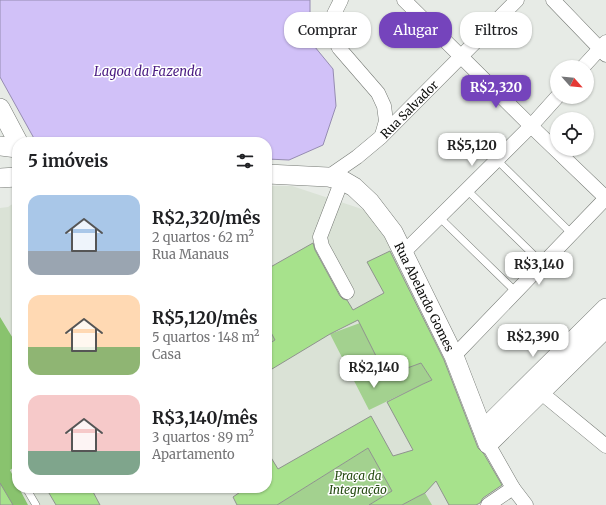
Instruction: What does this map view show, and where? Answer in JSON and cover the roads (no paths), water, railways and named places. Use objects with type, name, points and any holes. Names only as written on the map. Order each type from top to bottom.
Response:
[{"type":"main road","points":[[0,108],[15,137]]},
{"type":"main road","points":[[0,146],[12,147]]},
{"type":"main road","points":[[272,174],[335,178]]},
{"type":"main road","points":[[0,178],[12,177]]},
{"type":"main road","name":"Rua Abelardo Gomes","points":[[335,178],[354,187],[370,202],[393,232],[454,356],[486,437]]},
{"type":"main road","points":[[486,437],[535,388],[606,308]]},
{"type":"main road","points":[[535,388],[606,328]]},
{"type":"street","points":[[341,0],[334,14],[332,26],[334,38],[340,48],[378,93],[384,106],[386,121],[381,137]]},
{"type":"street","points":[[404,0],[606,198],[454,356]]},
{"type":"street","name":"Rua Salvador","points":[[335,178],[381,137],[517,0]]},
{"type":"street","points":[[552,0],[604,49],[591,60]]},
{"type":"street","points":[[403,253],[531,126],[551,104]]},
{"type":"street","points":[[335,178],[320,237],[322,246],[347,292]]},
{"type":"street","points":[[535,388],[606,446]]},
{"type":"street","points":[[486,437],[513,488],[526,505]]},
{"type":"street","points":[[488,505],[513,488]]},
{"type":"lane","points":[[497,160],[572,234]]},
{"type":"lane","points":[[467,190],[543,264]]},
{"type":"lane","points":[[439,217],[516,292]]},
{"type":"lane","points":[[29,493],[36,505]]},
{"type":"water","name":"Lagoa da Fazenda","points":[[0,0],[310,0],[310,12],[284,12],[284,48],[316,48],[333,69],[336,106],[323,145],[289,160],[272,159],[272,137],[33,137],[0,77]]},
{"type":"park label","name":"Praça da Integração","points":[[358,482]]}]
